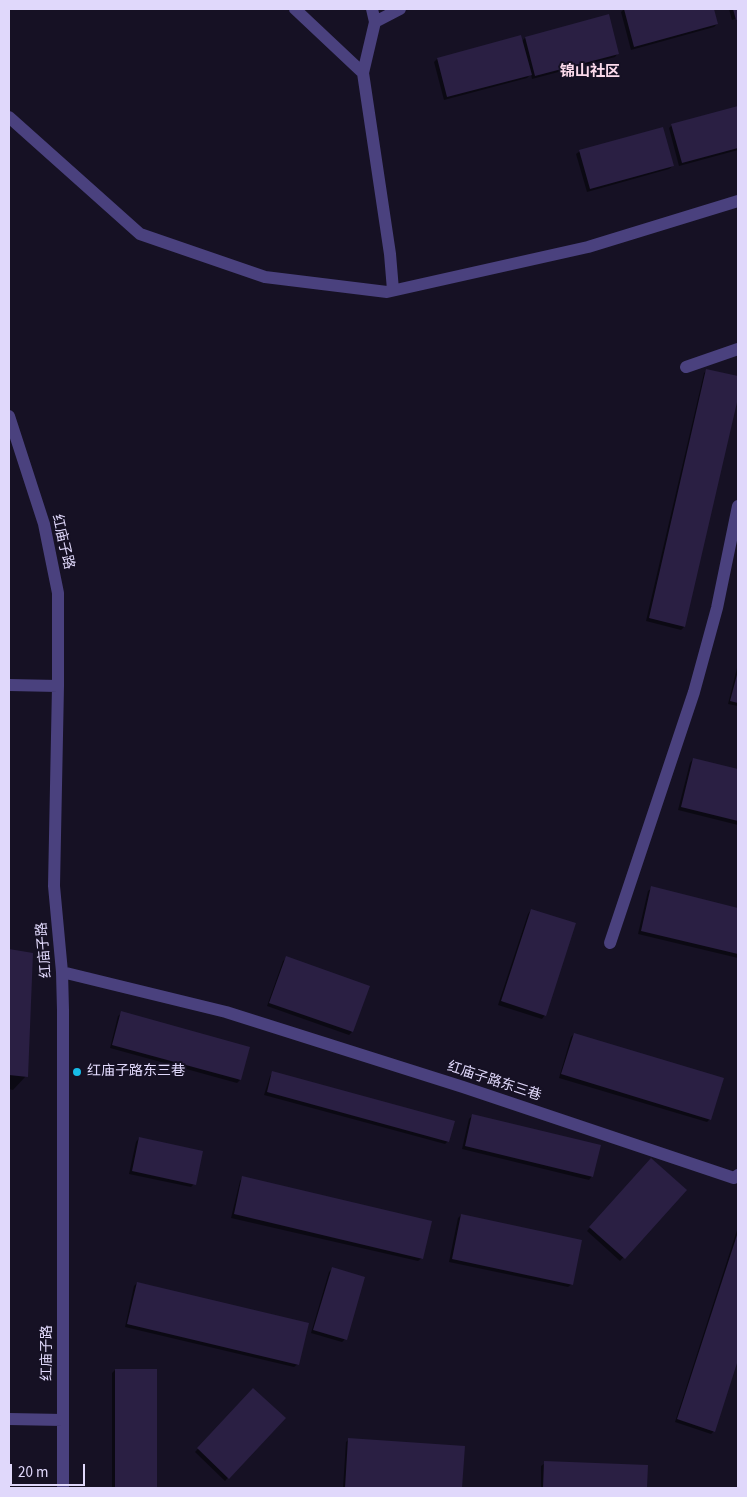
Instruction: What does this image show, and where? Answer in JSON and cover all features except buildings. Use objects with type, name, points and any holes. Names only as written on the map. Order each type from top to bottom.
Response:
[{"type":"street","points":[[295,9],[363,73]]},
{"type":"street","points":[[372,9],[375,22],[363,73],[390,254],[393,290]]},
{"type":"street","points":[[375,22],[400,9]]},
{"type":"street","points":[[9,117],[140,234],[265,278],[387,292],[588,247],[738,201]]},
{"type":"street","points":[[686,367],[738,349]]},
{"type":"street","name":"红庙子路","points":[[9,416],[44,524],[58,593],[54,886],[62,972],[63,1488]]},
{"type":"street","points":[[610,943],[694,692],[717,608],[738,506]]},
{"type":"street","points":[[9,685],[58,686]]},
{"type":"street","name":"红庙子路东三巷","points":[[62,972],[226,1012],[464,1087],[734,1178],[738,1175]]},
{"type":"street","points":[[9,1419],[63,1420]]},
{"type":"place","name":"红庙子路东三巷","points":[[77,1072]]},
{"type":"district","name":"锦山社区","points":[[590,73]]}]
